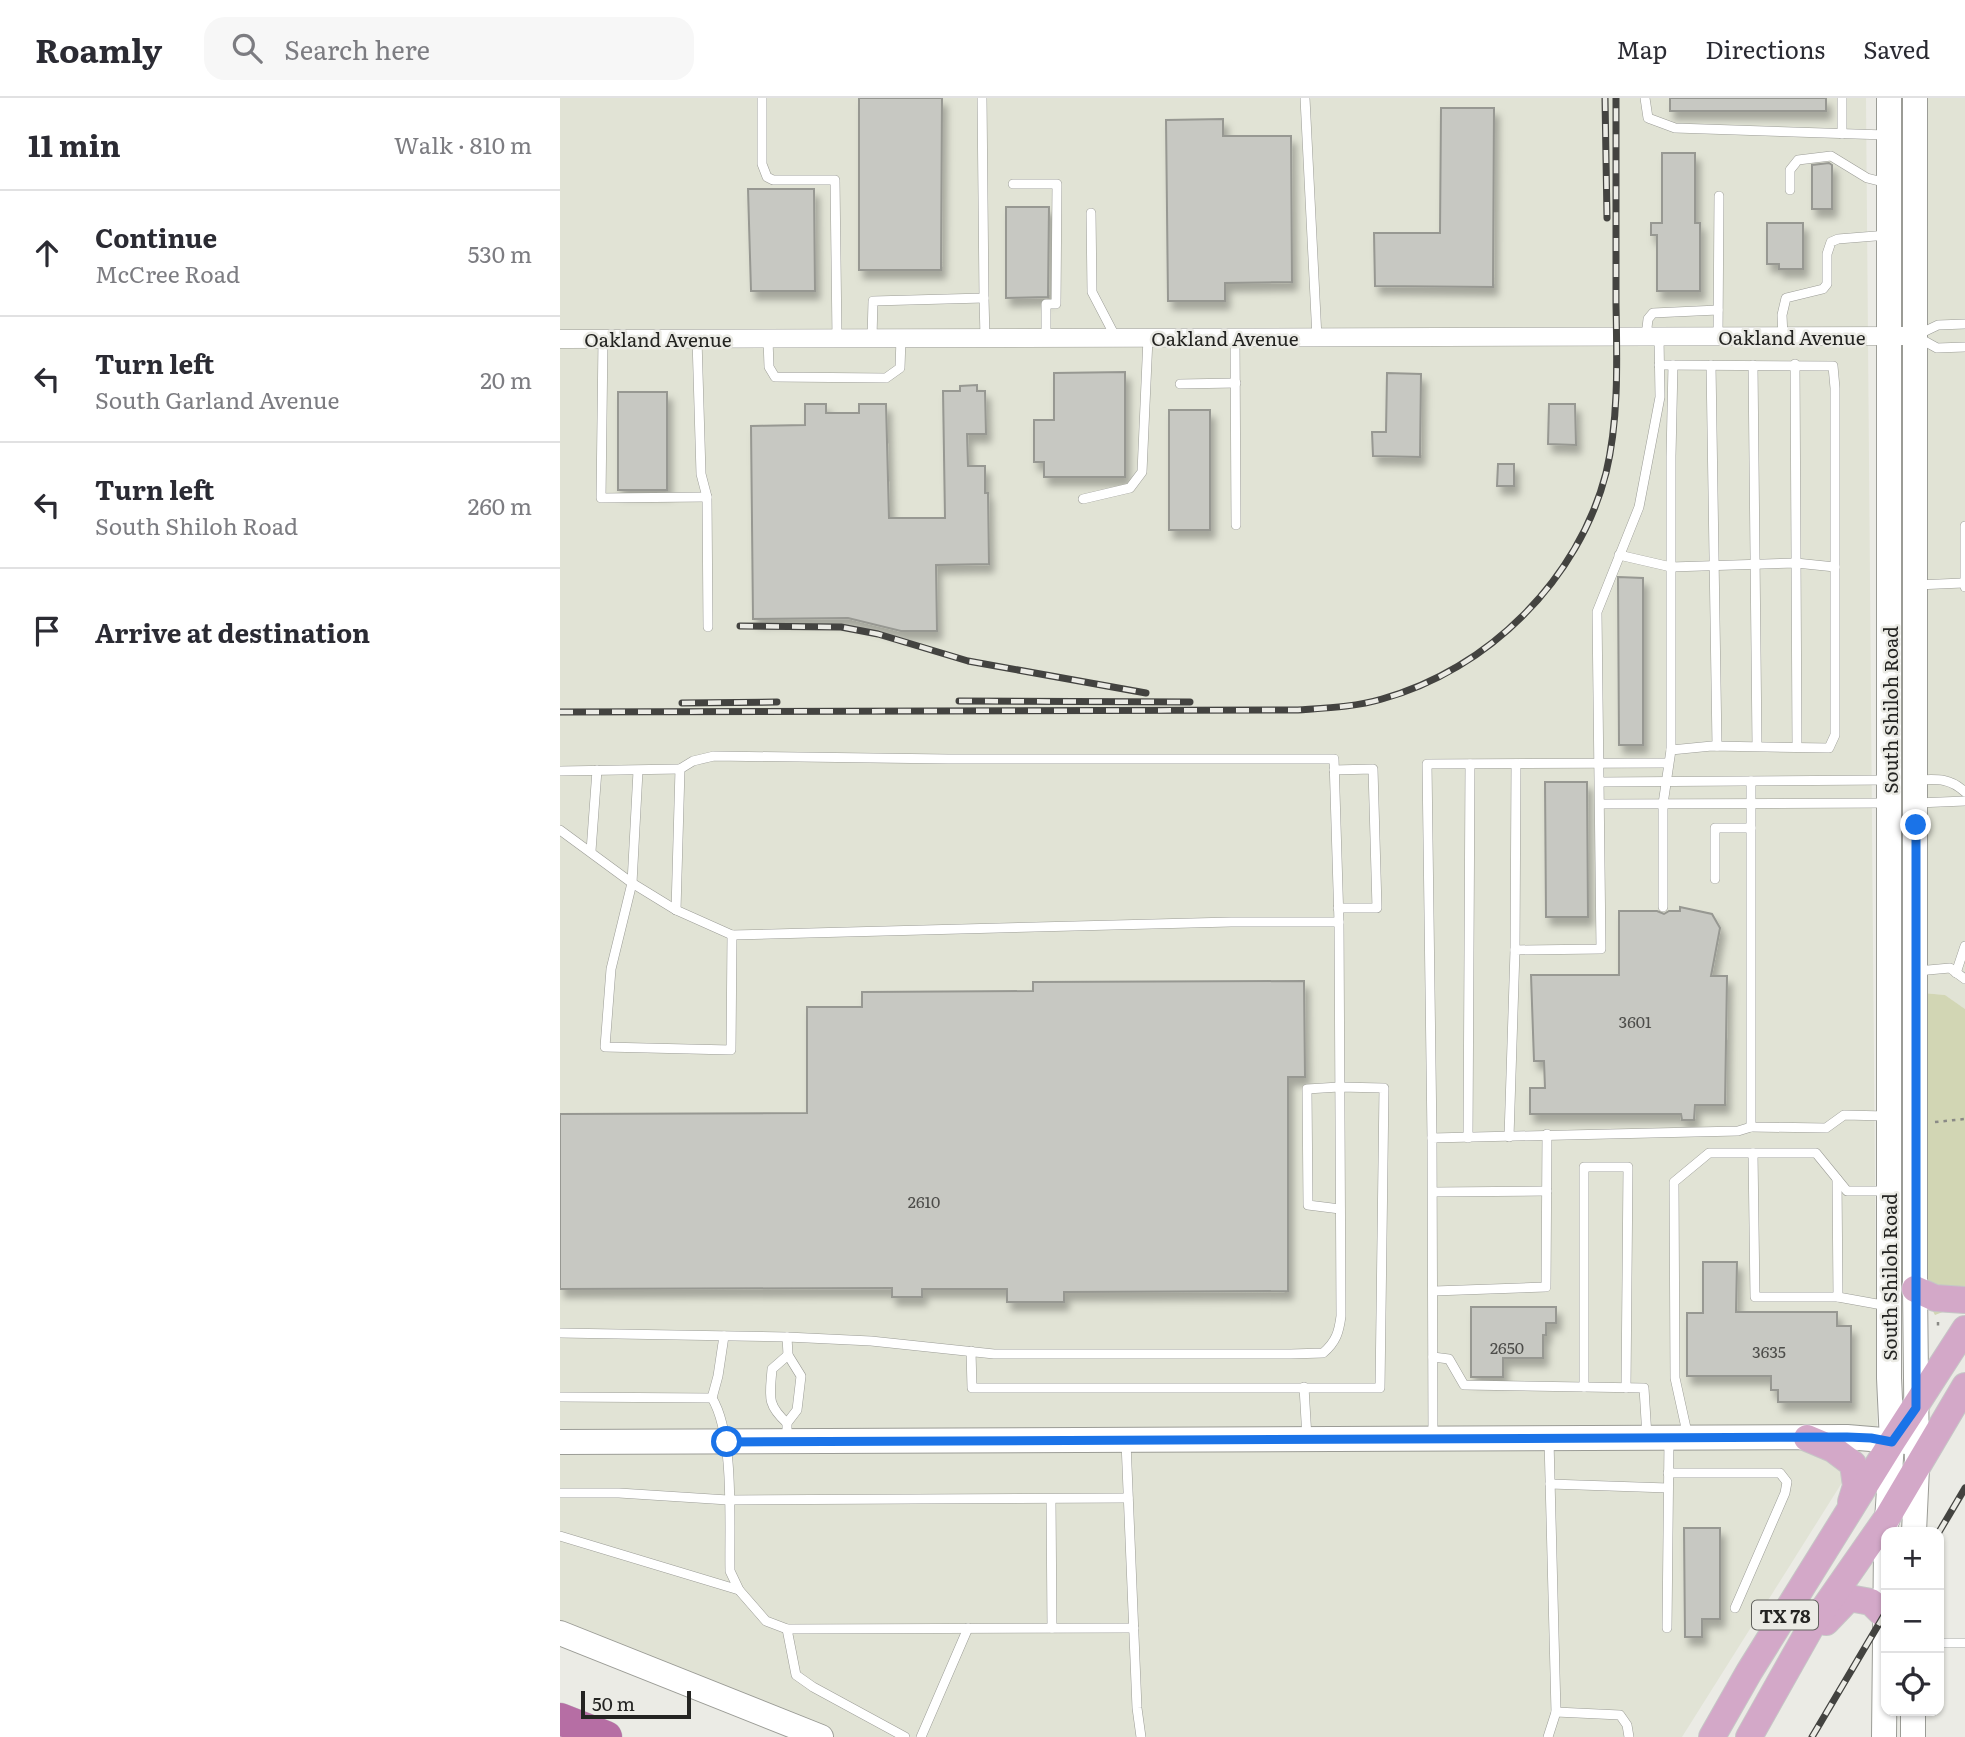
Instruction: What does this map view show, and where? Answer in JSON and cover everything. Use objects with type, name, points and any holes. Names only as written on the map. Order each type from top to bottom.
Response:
[{"type":"highway","points":[[560,1719],[606,1737]]},
{"type":"main road","name":"South Shiloh Road","points":[[1887,1525],[1914,1442],[1889,1307],[1889,98]]},
{"type":"main road","name":"South Shiloh Road","points":[[1915,98],[1916,1408]]},
{"type":"main road","points":[[1890,792],[1916,792]]},
{"type":"main road","points":[[1915,1289],[1935,1298],[1965,1300]]},
{"type":"main road","name":"TX 78","points":[[1749,1737],[1811,1627],[1887,1525],[1917,1468],[1914,1442],[1916,1408],[1965,1329]]},
{"type":"main road","name":"TX 78","points":[[1712,1737],[1749,1672],[1848,1514],[1965,1386]]},
{"type":"main road","points":[[560,1442],[727,1442],[788,1432],[1126,1440],[1871,1438],[1914,1442]]},
{"type":"main road","points":[[1807,1438],[1833,1449],[1853,1464],[1856,1486],[1848,1514]]},
{"type":"main road","points":[[1914,1527],[1917,1468]]},
{"type":"main road","points":[[1811,1627],[1827,1621],[1849,1598],[1871,1602],[1881,1612]]},
{"type":"main road","points":[[560,1633],[821,1737]]},
{"type":"main road","points":[[1884,1653],[1884,1737]]},
{"type":"main road","points":[[1697,1737],[1749,1672]]},
{"type":"main road","points":[[1913,1716],[1913,1737]]},
{"type":"street","name":"Oakland Avenue","points":[[560,339],[1916,336]]},
{"type":"lane","points":[[762,98],[762,164],[767,177],[773,180],[835,180],[837,338]]},
{"type":"lane","points":[[982,98],[985,338]]},
{"type":"lane","points":[[1305,98],[1317,338]]},
{"type":"lane","points":[[1645,98],[1648,118],[1675,128],[1889,135]]},
{"type":"lane","points":[[1842,98],[1842,134]]},
{"type":"lane","points":[[1790,190],[1790,170],[1798,160],[1814,156],[1830,156],[1867,178],[1889,184]]},
{"type":"lane","points":[[1013,184],[1057,184],[1056,304],[1046,304],[1046,338]]},
{"type":"lane","points":[[1718,337],[1719,196]]},
{"type":"lane","points":[[1091,213],[1092,292],[1116,338]]},
{"type":"lane","points":[[1783,337],[1782,315],[1786,298],[1823,289],[1827,284],[1831,242],[1838,239],[1889,235]]},
{"type":"lane","points":[[872,338],[873,301],[984,298]]},
{"type":"lane","points":[[1515,950],[1601,949],[1597,612],[1639,507],[1660,397],[1660,365],[1648,318],[1653,313],[1718,310]]},
{"type":"lane","points":[[1916,336],[1938,325],[1965,324]]},
{"type":"lane","points":[[1916,336],[1937,348],[1965,347]]},
{"type":"lane","points":[[768,339],[769,367],[775,377],[886,378],[900,368],[901,338]]},
{"type":"lane","points":[[1083,499],[1130,488],[1142,471],[1148,338]]},
{"type":"lane","points":[[1235,338],[1236,524]]},
{"type":"lane","points":[[603,339],[601,498],[707,497]]},
{"type":"lane","points":[[697,339],[701,474],[707,497],[708,627]]},
{"type":"lane","points":[[1795,364],[1797,747]]},
{"type":"lane","points":[[1660,365],[1833,366],[1835,388],[1835,735],[1829,748],[1717,746],[1671,750]]},
{"type":"lane","points":[[1663,907],[1662,804],[1671,750],[1673,365]]},
{"type":"lane","points":[[1712,365],[1717,746]]},
{"type":"lane","points":[[1753,365],[1757,746]]},
{"type":"lane","points":[[1180,384],[1236,383]]},
{"type":"lane","points":[[1916,585],[1964,585],[1965,526]]},
{"type":"lane","points":[[1619,555],[1671,567],[1796,563],[1835,566]]},
{"type":"lane","points":[[560,771],[680,769],[693,761],[715,756],[1334,759],[1339,922],[1340,1209],[1340,1324],[1333,1344],[1324,1353],[994,1354],[871,1341],[560,1333]]},
{"type":"lane","points":[[1433,1439],[1434,1291],[1427,764],[1668,763]]},
{"type":"lane","points":[[1468,1138],[1470,764]]},
{"type":"lane","points":[[1509,1138],[1515,950],[1516,764]]},
{"type":"lane","points":[[676,910],[680,769]]},
{"type":"lane","points":[[1334,770],[1373,769],[1377,908],[1338,908]]},
{"type":"lane","points":[[591,851],[597,770]]},
{"type":"lane","points":[[638,771],[632,883],[611,969],[605,1047],[731,1050],[732,935]]},
{"type":"lane","points":[[1916,792],[1937,780],[1955,783],[1965,792]]},
{"type":"lane","points":[[1600,782],[1751,781],[1890,792]]},
{"type":"lane","points":[[1751,781],[1751,1127]]},
{"type":"lane","points":[[1600,804],[1751,804],[1890,792]]},
{"type":"lane","points":[[1916,792],[1965,801]]},
{"type":"lane","points":[[1714,879],[1715,828],[1751,828]]},
{"type":"lane","points":[[560,830],[632,883],[676,910],[732,935],[1231,922],[1339,922]]},
{"type":"lane","points":[[1956,973],[1965,946]]},
{"type":"lane","points":[[1915,972],[1950,968],[1965,979]]},
{"type":"lane","points":[[971,1352],[972,1388],[1380,1388],[1384,1088],[1307,1089],[1308,1205],[1340,1209]]},
{"type":"lane","points":[[1432,1138],[1738,1131],[1751,1127],[1826,1128],[1844,1115],[1889,1116]]},
{"type":"lane","points":[[1434,1291],[1546,1287],[1547,1134]]},
{"type":"lane","points":[[1667,1628],[1668,1438],[1675,1378],[1674,1182],[1709,1153],[1815,1153],[1847,1191],[1915,1189]]},
{"type":"lane","points":[[1753,1153],[1755,1297],[1838,1297],[1889,1307]]},
{"type":"lane","points":[[1584,1387],[1584,1167],[1628,1167],[1626,1388]]},
{"type":"lane","points":[[1837,1178],[1838,1297]]},
{"type":"lane","points":[[1433,1192],[1547,1191]]},
{"type":"lane","points":[[724,1336],[712,1398],[719,1410],[727,1442],[730,1571],[739,1590],[766,1621],[787,1629],[1134,1628]]},
{"type":"lane","points":[[787,1337],[788,1355],[802,1376],[796,1410],[788,1432]]},
{"type":"lane","points":[[788,1355],[772,1369],[770,1396],[774,1411],[788,1432]]},
{"type":"lane","points":[[1433,1357],[1449,1359],[1464,1385],[1644,1388],[1668,1438]]},
{"type":"lane","points":[[1304,1387],[1307,1440]]},
{"type":"lane","points":[[560,1397],[712,1398]]},
{"type":"lane","points":[[1548,1737],[1556,1712],[1549,1439]]},
{"type":"lane","points":[[1126,1440],[1141,1737]]},
{"type":"lane","points":[[1668,1473],[1780,1473],[1787,1482],[1785,1493],[1735,1608]]},
{"type":"lane","points":[[1550,1484],[1668,1488]]},
{"type":"lane","points":[[560,1493],[619,1493],[729,1500],[1128,1498]]},
{"type":"lane","points":[[1051,1499],[1052,1628]]},
{"type":"lane","points":[[560,1536],[739,1590]]},
{"type":"lane","points":[[921,1737],[968,1628]]},
{"type":"lane","points":[[787,1629],[796,1675],[905,1737]]},
{"type":"lane","points":[[1944,1643],[1965,1643]]},
{"type":"lane","points":[[1556,1712],[1620,1716],[1627,1725],[1629,1737]]},
{"type":"path","points":[[1931,1123],[1965,1119]]},
{"type":"path","points":[[1938,1322],[1938,1330]]},
{"type":"shaded area","points":[[560,98],[1866,98],[1877,1427],[1682,1737],[825,1737],[560,1631]]},
{"type":"shaded area","points":[[1924,98],[1965,98],[1965,1009],[1945,995],[1923,993]]},
{"type":"green space","points":[[1923,993],[1945,995],[1965,1009],[1965,1294],[1958,1306],[1935,1315],[1922,1291]]},
{"type":"building","points":[[859,98],[942,98],[941,270],[859,270]]},
{"type":"building","points":[[1670,98],[1826,98],[1826,111],[1670,111]]},
{"type":"building","points":[[1441,108],[1494,108],[1493,287],[1375,286],[1374,233],[1440,233]]},
{"type":"building","points":[[1223,119],[1223,136],[1291,136],[1292,282],[1225,283],[1225,301],[1168,301],[1166,120]]},
{"type":"building","points":[[1662,153],[1695,153],[1695,223],[1700,223],[1700,291],[1657,291],[1657,235],[1651,235],[1651,223],[1662,223]]},
{"type":"building","points":[[1812,165],[1832,165],[1832,209],[1812,209]]},
{"type":"building","points":[[748,189],[814,189],[815,291],[751,291]]},
{"type":"building","points":[[1006,207],[1049,207],[1048,297],[1006,298]]},
{"type":"building","points":[[1767,223],[1803,223],[1803,269],[1779,269],[1779,264],[1767,264]]},
{"type":"building","points":[[1125,372],[1125,477],[1044,477],[1044,462],[1034,462],[1034,420],[1054,420],[1054,373]]},
{"type":"building","points":[[1387,373],[1421,374],[1420,457],[1373,456],[1372,432],[1386,432]]},
{"type":"building","points":[[977,385],[977,391],[985,391],[986,434],[967,434],[968,466],[985,466],[989,564],[936,565],[937,631],[901,631],[848,618],[753,619],[751,426],[805,425],[805,404],[826,404],[826,413],[859,413],[859,404],[886,404],[889,518],[945,518],[943,391],[960,391],[960,386]]},
{"type":"building","points":[[618,392],[667,392],[667,490],[618,490]]},
{"type":"building","points":[[1549,404],[1575,404],[1576,445],[1548,444]]},
{"type":"building","points":[[1169,410],[1210,410],[1210,530],[1169,530]]},
{"type":"building","points":[[1498,464],[1514,464],[1514,486],[1497,486]]},
{"type":"building","points":[[1618,577],[1643,578],[1643,745],[1619,745]]},
{"type":"building","points":[[1545,782],[1587,782],[1588,917],[1546,917]]},
{"type":"building","points":[[1680,907],[1712,914],[1720,928],[1711,976],[1727,976],[1725,1105],[1695,1105],[1694,1120],[1682,1120],[1681,1114],[1530,1114],[1530,1088],[1545,1088],[1544,1061],[1534,1061],[1531,975],[1619,975],[1619,911],[1657,911],[1664,914],[1680,911]]},
{"type":"building","points":[[1304,981],[1305,1077],[1288,1077],[1288,1291],[1064,1292],[1064,1302],[1007,1302],[1007,1289],[922,1289],[922,1297],[892,1297],[892,1288],[560,1289],[560,1114],[807,1113],[807,1007],[862,1007],[862,992],[1033,991],[1033,982]]},
{"type":"building","points":[[1703,1262],[1737,1262],[1736,1312],[1837,1312],[1837,1326],[1851,1326],[1851,1402],[1778,1402],[1778,1390],[1771,1390],[1771,1376],[1687,1376],[1687,1313],[1703,1313]]},
{"type":"building","points":[[1471,1307],[1556,1307],[1556,1323],[1546,1323],[1543,1358],[1503,1358],[1503,1377],[1471,1377]]},
{"type":"building","points":[[1684,1528],[1720,1528],[1720,1619],[1702,1619],[1702,1637],[1685,1637]]},
{"type":"railway","points":[[1605,98],[1607,218]]},
{"type":"railway","points":[[560,712],[1298,710],[1372,702],[1421,685],[1458,666],[1492,643],[1524,615],[1551,583],[1575,549],[1593,512],[1606,473],[1613,432],[1616,389],[1616,98]]},
{"type":"railway","points":[[740,626],[841,627],[878,634],[968,661],[1146,693]]},
{"type":"railway","points":[[959,701],[1190,702]]},
{"type":"railway","points":[[682,703],[777,702]]},
{"type":"railway","points":[[1942,1527],[1965,1488]]},
{"type":"railway","points":[[1812,1737],[1881,1620]]},
{"type":"route","points":[[727,1442],[1847,1437],[1892,1442],[1916,1408],[1916,825]]}]
